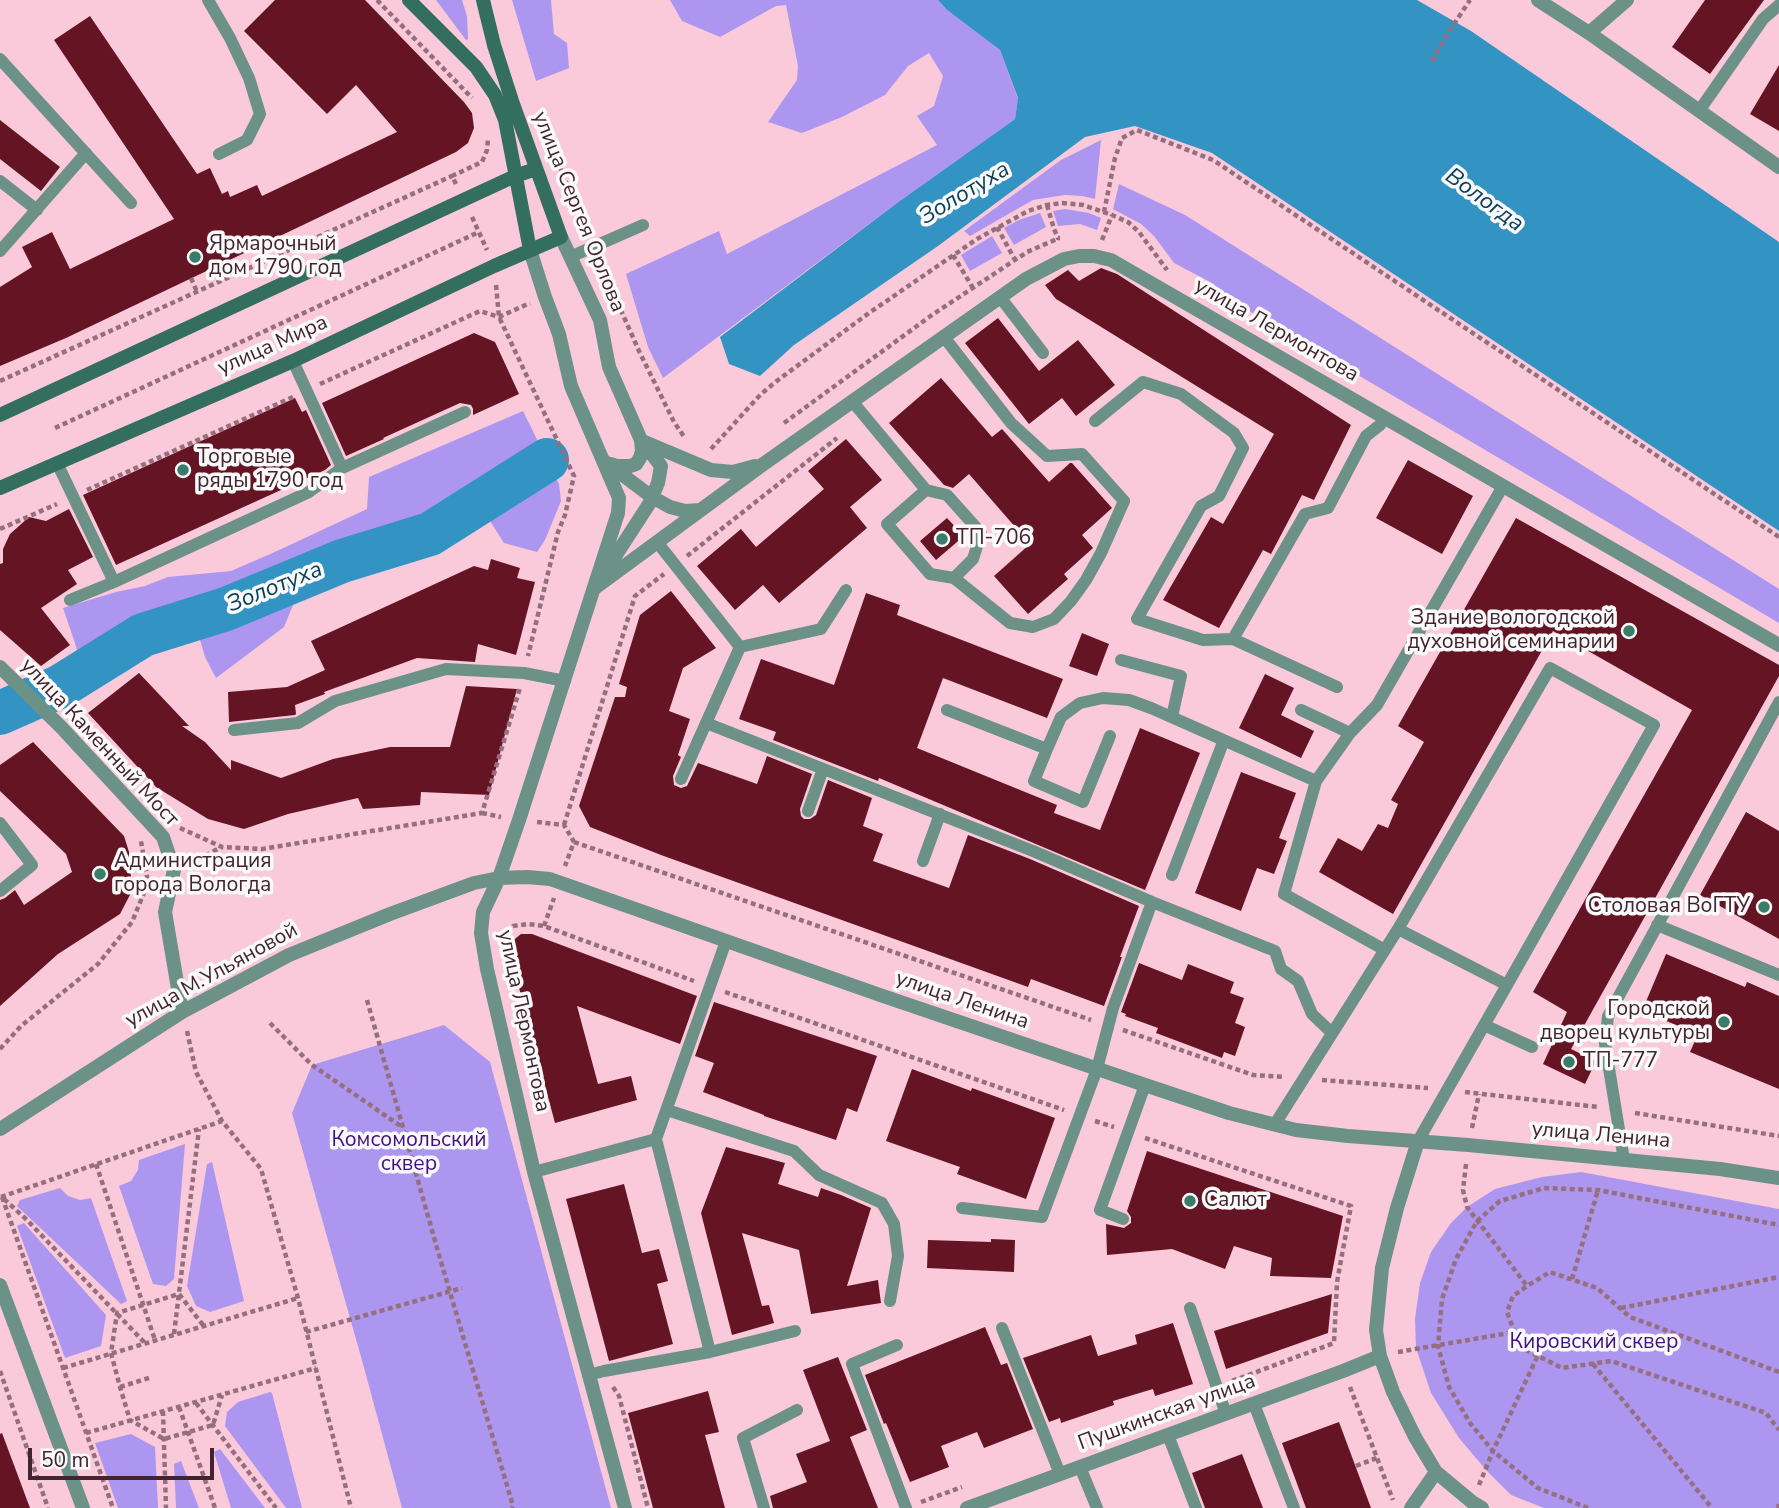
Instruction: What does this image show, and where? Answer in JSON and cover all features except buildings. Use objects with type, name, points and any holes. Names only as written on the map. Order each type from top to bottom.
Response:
[{"type":"main road","name":"улица Сергея Орлова","points":[[409,0],[476,67],[495,95],[505,120],[530,250]]},
{"type":"main road","points":[[483,0],[512,102]]},
{"type":"main road","points":[[476,67],[512,102]]},
{"type":"main road","name":"улица Сергея Орлова","points":[[512,102],[561,237]]},
{"type":"main road","points":[[0,415],[536,169]]},
{"type":"main road","name":"улица Мира","points":[[0,488],[293,361],[561,237]]},
{"type":"street","points":[[1538,0],[1779,167]]},
{"type":"street","points":[[1589,33],[1627,0]]},
{"type":"street","name":"улица Сергея Орлова","points":[[561,237],[600,320],[609,367],[641,440],[661,466],[658,484],[649,504],[596,587]]},
{"type":"street","name":"улица Сергея Орлова","points":[[530,250],[559,334],[571,386],[619,498],[618,513],[596,587]]},
{"type":"street","name":"улица Лермонтова","points":[[625,1508],[534,1172],[481,933],[483,912],[499,878],[596,587],[657,541],[1026,279],[1064,259],[1094,256],[1111,260],[1779,645]]},
{"type":"street","points":[[603,460],[616,466],[636,464],[642,451],[641,440]]},
{"type":"street","name":"улица Лермонтова","points":[[641,440],[711,470],[733,472],[762,465]]},
{"type":"street","points":[[603,460],[652,497],[685,511],[700,510]]},
{"type":"street","name":"улица Каменный Мост","points":[[5,672],[61,727],[163,837],[174,870],[164,912],[182,1012]]},
{"type":"street","name":"улица М.Ульяновой","points":[[0,1129],[182,1012],[289,955],[402,909],[474,883],[499,878]]},
{"type":"street","name":"улица Ленина","points":[[499,878],[550,879],[1097,1069],[1229,1113],[1296,1130],[1720,1169],[1779,1178]]},
{"type":"street","points":[[1418,1141],[1382,1268],[1376,1330],[1380,1356],[1393,1392],[1436,1472],[1477,1505]]},
{"type":"street","points":[[0,1285],[83,1508]]},
{"type":"street","name":"Пушкинская улица","points":[[967,1508],[1380,1356]]},
{"type":"street","points":[[1403,1507],[1436,1472]]},
{"type":"lane","points":[[208,0],[249,78],[260,114],[247,140],[219,154]]},
{"type":"lane","points":[[1699,111],[1763,19],[1779,5]]},
{"type":"lane","points":[[0,59],[131,203]]},
{"type":"lane","points":[[0,251],[86,153]]},
{"type":"lane","points":[[0,181],[37,210]]},
{"type":"lane","points":[[570,257],[643,225]]},
{"type":"lane","points":[[1000,297],[1043,354]]},
{"type":"lane","points":[[926,490],[887,524],[930,574],[954,578],[1010,623],[1033,627],[1054,619],[1071,601],[1086,580],[1124,502],[1082,454],[1047,456],[1011,423],[944,337]]},
{"type":"lane","points":[[293,361],[342,468]]},
{"type":"lane","points":[[1095,421],[1143,382],[1181,394],[1234,433],[1243,448],[1219,496],[1201,506],[1137,619],[1203,640],[1233,639],[1337,687]]},
{"type":"lane","points":[[852,401],[926,490],[947,495],[981,533],[973,559],[954,578]]},
{"type":"lane","points":[[71,600],[309,492],[342,468],[465,412]]},
{"type":"lane","points":[[1233,639],[1305,514],[1328,508],[1366,436],[1380,425],[1384,417]]},
{"type":"lane","points":[[57,463],[114,582]]},
{"type":"lane","points":[[1385,950],[1284,894],[1316,781],[1350,733],[1377,705],[1503,485]]},
{"type":"lane","points":[[657,541],[740,647]]},
{"type":"lane","points":[[740,647],[821,629],[846,590]]},
{"type":"lane","points":[[681,779],[740,647]]},
{"type":"lane","points":[[1121,660],[1181,676],[1172,717]]},
{"type":"lane","points":[[1275,1124],[1398,929],[1550,668],[1654,724],[1418,1141]]},
{"type":"lane","points":[[234,730],[298,723],[335,701],[446,670],[524,673],[565,681]]},
{"type":"lane","points":[[1110,736],[1083,802],[1034,781],[1060,717],[1080,703],[1102,698],[1129,700],[1316,781]]},
{"type":"lane","points":[[1624,1160],[1605,1044],[1608,1016],[1779,702]]},
{"type":"lane","points":[[947,710],[1047,749]]},
{"type":"lane","points":[[1301,710],[1350,733]]},
{"type":"lane","points":[[706,723],[1033,851],[1275,951],[1281,969],[1298,981],[1312,1014],[1332,1033]]},
{"type":"lane","points":[[1172,875],[1224,740]]},
{"type":"lane","points":[[808,811],[823,769]]},
{"type":"lane","points":[[923,862],[940,814]]},
{"type":"lane","points":[[0,823],[32,865],[0,891]]},
{"type":"lane","points":[[962,1208],[1042,1217],[1097,1069],[1113,1007],[1152,902]]},
{"type":"lane","points":[[1657,925],[1779,975]]},
{"type":"lane","points":[[1398,929],[1507,985]]},
{"type":"lane","points":[[710,1352],[656,1139],[726,941]]},
{"type":"lane","points":[[1484,1025],[1532,1047]]},
{"type":"lane","points":[[1123,1219],[1100,1210],[1146,1085]]},
{"type":"lane","points":[[667,1110],[794,1151],[819,1175],[882,1202],[894,1224],[898,1256],[890,1301]]},
{"type":"lane","points":[[534,1172],[656,1139]]},
{"type":"lane","points":[[1190,1308],[1226,1414]]},
{"type":"lane","points":[[1002,1328],[1060,1474]]},
{"type":"lane","points":[[589,1375],[710,1352],[795,1331]]},
{"type":"lane","points":[[897,1345],[852,1364],[906,1508]]},
{"type":"lane","points":[[1254,1404],[1294,1508]]},
{"type":"lane","points":[[764,1508],[743,1438],[797,1410]]},
{"type":"lane","points":[[1168,1435],[1196,1508]]},
{"type":"lane","points":[[1080,1467],[1097,1508]]},
{"type":"path","points":[[377,0],[472,98],[477,108]]},
{"type":"path","points":[[1432,61],[1470,0]]},
{"type":"path","points":[[1104,212],[1122,138],[1137,130],[1213,160],[1779,537]]},
{"type":"path","points":[[551,146],[645,363],[674,422],[688,443]]},
{"type":"path","points":[[0,382],[452,176]]},
{"type":"path","points":[[712,449],[761,394],[778,380],[953,256],[997,227],[1028,211],[1062,203],[1083,205],[1128,222],[1139,232],[1174,280]]},
{"type":"path","points":[[1047,205],[1054,229]]},
{"type":"path","points":[[1103,237],[1112,215]]},
{"type":"path","points":[[997,227],[1015,260]]},
{"type":"path","points":[[55,428],[479,232]]},
{"type":"path","points":[[780,426],[933,315],[1027,252],[1058,238]]},
{"type":"path","points":[[953,256],[973,288]]},
{"type":"path","points":[[191,278],[197,292]]},
{"type":"path","points":[[0,529],[480,311],[499,317]]},
{"type":"path","points":[[482,813],[524,673],[574,476],[539,402]]},
{"type":"path","points":[[700,446],[724,453]]},
{"type":"path","points":[[180,828],[222,847],[262,849],[482,813],[564,825],[573,842],[1253,1075],[1574,1103],[1779,1136]]},
{"type":"path","points":[[0,1049],[21,1026],[98,964],[131,922],[148,883],[141,838]]},
{"type":"path","points":[[544,926],[573,842]]},
{"type":"path","points":[[499,949],[503,936],[513,926],[544,926],[1080,1116],[1350,1206],[1338,1282],[1334,1343],[1377,1458],[1403,1507]]},
{"type":"path","points":[[367,1000],[512,1508]]},
{"type":"path","points":[[182,1012],[196,1072],[222,1121],[261,1169],[298,1298],[351,1508]]},
{"type":"path","points":[[270,1023],[312,1065],[402,1128]]},
{"type":"path","points":[[1479,1094],[1468,1145],[1463,1190],[1467,1207],[1527,1286]]},
{"type":"path","points":[[1,1197],[222,1121]]},
{"type":"path","points":[[174,1335],[199,1129]]},
{"type":"path","points":[[96,1164],[155,1340]]},
{"type":"path","points":[[1588,1508],[1538,1488],[1493,1451],[1471,1423],[1449,1387],[1438,1346],[1442,1299],[1455,1259],[1477,1221],[1500,1201],[1544,1188],[1598,1190],[1779,1225]]},
{"type":"path","points":[[1572,1279],[1598,1190]]},
{"type":"path","points":[[1,1197],[27,1220],[145,1343]]},
{"type":"path","points":[[1,1197],[113,1508]]},
{"type":"path","points":[[1779,1372],[1629,1317],[1597,1288],[1550,1272],[1513,1296],[1507,1312],[1520,1347],[1562,1368],[1611,1361],[1766,1413],[1779,1430]]},
{"type":"path","points":[[1620,1308],[1779,1277]]},
{"type":"path","points":[[306,1332],[462,1288]]},
{"type":"path","points":[[117,1313],[179,1294]]},
{"type":"path","points":[[179,1294],[203,1325]]},
{"type":"path","points":[[63,1368],[298,1298]]},
{"type":"path","points":[[117,1313],[111,1353],[130,1420],[164,1439],[213,1425]]},
{"type":"path","points":[[1380,1356],[1515,1332]]},
{"type":"path","points":[[1219,1395],[1233,1381],[1334,1343]]},
{"type":"path","points":[[1477,1505],[1493,1451],[1538,1355]]},
{"type":"path","points":[[1593,1363],[1712,1508]]},
{"type":"path","points":[[86,1433],[316,1368]]},
{"type":"path","points":[[0,1371],[48,1508]]},
{"type":"path","points":[[120,1387],[149,1378]]},
{"type":"path","points":[[213,1425],[222,1395]]},
{"type":"path","points":[[195,1402],[276,1508]]},
{"type":"path","points":[[179,1406],[215,1508]]},
{"type":"path","points":[[621,1407],[648,1508]]},
{"type":"path","points":[[163,1411],[166,1508]]},
{"type":"path","points":[[1356,1466],[1377,1458]]},
{"type":"path","points":[[906,1508],[967,1485]]},
{"type":"green space","points":[[436,0],[462,0],[467,16],[468,39],[466,40]]},
{"type":"green space","points":[[512,0],[551,0],[554,34],[567,43],[569,68],[536,81]]},
{"type":"green space","points":[[670,0],[938,0],[947,10],[1000,50],[1018,99],[1015,119],[897,203],[663,378],[648,347],[626,274],[719,231],[727,254],[937,145],[917,116],[934,106],[943,76],[929,53],[908,66],[885,95],[842,117],[802,133],[768,122],[797,80],[798,66],[786,5],[776,6],[720,37],[682,21]]},
{"type":"green space","points":[[1101,140],[1095,199],[1065,195],[1033,200],[970,236],[964,231],[1061,160]]},
{"type":"green space","points":[[1119,184],[1185,215],[1779,589],[1779,623],[1222,295],[1214,284],[1174,263],[1154,236],[1141,224],[1113,209]]},
{"type":"green space","points":[[1065,209],[1101,218],[1097,230],[1080,224],[1058,226],[1053,211]]},
{"type":"green space","points":[[1040,213],[1046,227],[1014,245],[1004,228]]},
{"type":"green space","points":[[992,236],[1002,253],[970,271],[961,255]]},
{"type":"green space","points":[[523,411],[559,484],[561,501],[545,540],[537,552],[504,543],[490,521],[453,532],[295,600],[284,627],[216,678],[205,657],[196,626],[142,631],[83,673],[63,608],[145,586],[168,577],[231,571],[367,509],[369,477]]},
{"type":"green space","name":"Комсомольский сквер","points":[[444,1025],[490,1062],[611,1508],[402,1508],[292,1113],[312,1065]]},
{"type":"green space","points":[[185,1144],[174,1279],[166,1286],[153,1284],[119,1186],[131,1181],[138,1170],[139,1160]]},
{"type":"green space","points":[[212,1162],[244,1301],[210,1312],[196,1306],[187,1286],[207,1164]]},
{"type":"green space","name":"Кировский сквер","points":[[1581,1172],[1779,1209],[1779,1508],[1544,1508],[1511,1495],[1486,1470],[1459,1438],[1431,1393],[1416,1348],[1415,1319],[1420,1283],[1431,1252],[1451,1223],[1467,1207],[1495,1189],[1542,1177]]},
{"type":"green space","points":[[60,1188],[68,1196],[80,1200],[91,1198],[127,1301],[121,1304],[17,1206],[20,1200]]},
{"type":"green space","points":[[24,1223],[106,1315],[101,1346],[65,1358],[17,1226]]},
{"type":"green space","points":[[270,1392],[302,1508],[286,1508],[225,1426],[227,1412],[238,1402]]},
{"type":"green space","points":[[131,1434],[155,1447],[158,1508],[118,1508],[95,1443]]},
{"type":"green space","points":[[220,1449],[265,1508],[231,1508],[214,1452]]},
{"type":"green space","points":[[181,1461],[199,1508],[176,1508],[174,1464]]},
{"type":"water","name":"Вологда","points":[[938,0],[1417,0],[1471,31],[1779,242],[1779,531],[1212,153],[1135,126],[1085,137],[938,246],[794,345],[760,376],[729,364],[720,337],[897,203],[1015,119],[1018,98],[1000,50],[947,10]]},
{"type":"waterway","name":"Золотуха","points":[[0,713],[61,686],[143,635],[226,609],[342,561],[430,534],[547,460]]},
{"type":"place","name":"Ярмарочный дом 1790 год","points":[[195,257]]},
{"type":"place","name":"Торговые ряды 1790 год","points":[[183,470]]},
{"type":"place","name":"ТП-706","points":[[942,539]]},
{"type":"place","name":"Здание вологодской духовной семинарии","points":[[1629,631]]},
{"type":"place","name":"Администрация города Вологда","points":[[100,874]]},
{"type":"place","name":"Столовая ВоГТУ","points":[[1764,907]]},
{"type":"place","name":"Городской дворец культуры","points":[[1724,1022]]},
{"type":"place","name":"ТП-777","points":[[1569,1062]]},
{"type":"place","name":"Салют","points":[[1190,1201]]}]
